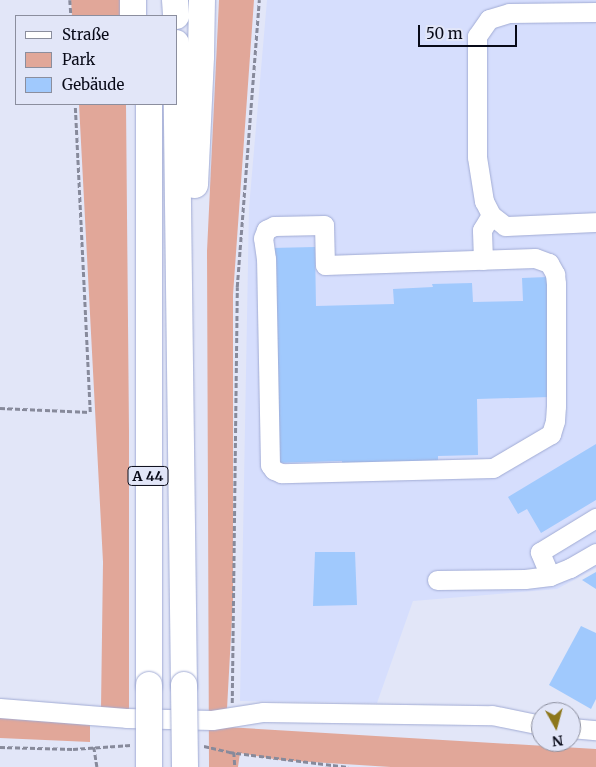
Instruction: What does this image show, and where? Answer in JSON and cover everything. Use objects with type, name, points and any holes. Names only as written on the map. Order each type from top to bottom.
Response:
[{"type":"highway","points":[[133,0],[133,15]]},
{"type":"highway","points":[[148,0],[148,15]]},
{"type":"highway","points":[[176,0],[176,15]]},
{"type":"highway","points":[[182,342],[202,56],[202,0]]},
{"type":"highway","points":[[135,105],[147,246]]},
{"type":"highway","name":"A 44","points":[[149,105],[147,246],[149,767]]},
{"type":"highway","name":"A 44","points":[[177,105],[182,342],[184,685],[191,756]]},
{"type":"street","points":[[596,12],[509,13],[489,20],[477,36],[477,157],[484,200],[491,215],[505,226],[596,222]]},
{"type":"street","points":[[483,260],[482,230],[491,215]]},
{"type":"street","points":[[324,225],[325,265],[483,260],[535,258],[549,263],[555,274],[556,406],[555,421],[551,434],[493,468],[281,473],[274,470],[270,465],[266,259],[263,238],[266,230],[274,226],[324,225]]},
{"type":"street","points":[[550,576],[540,552],[596,518]]},
{"type":"street","points":[[437,580],[525,579],[550,576],[570,568],[596,553]]},
{"type":"street","points":[[0,708],[126,718],[212,720],[262,712],[483,715],[531,722]]},
{"type":"street","points":[[581,729],[596,730]]},
{"type":"path","points":[[70,0],[71,15]]},
{"type":"path","points":[[233,717],[237,288],[259,0]]},
{"type":"path","points":[[0,408],[90,412],[75,105]]},
{"type":"path","points":[[0,747],[73,749],[133,745]]},
{"type":"path","points":[[94,747],[97,767]]},
{"type":"path","points":[[191,756],[215,747],[234,752],[348,767]]},
{"type":"path","points":[[234,752],[235,767]]},
{"type":"shaded area","points":[[267,0],[596,0],[596,568],[557,589],[413,601],[377,703],[240,701],[249,208]]},
{"type":"green space","points":[[71,0],[123,0],[124,15],[72,15]]},
{"type":"green space","points":[[219,0],[254,0],[233,295],[233,599],[226,727],[531,745],[531,752],[581,752],[581,748],[596,749],[596,767],[391,767],[280,760],[240,753],[238,767],[209,767],[207,251]]},
{"type":"green space","points":[[79,105],[126,105],[129,713],[101,708],[103,562]]},
{"type":"green space","points":[[0,715],[90,719],[90,742],[0,738]]},
{"type":"building","points":[[315,247],[316,306],[394,304],[393,289],[433,287],[432,284],[472,283],[473,302],[523,301],[522,278],[547,277],[550,397],[477,399],[478,455],[438,456],[438,462],[342,465],[342,461],[276,463],[271,248]]},
{"type":"building","points":[[596,444],[596,500],[541,533],[527,509],[518,514],[508,497]]},
{"type":"building","points":[[315,552],[355,552],[357,605],[313,606]]},
{"type":"building","points":[[596,572],[596,589],[582,580]]},
{"type":"building","points":[[581,626],[596,633],[596,699],[591,709],[549,685]]}]
